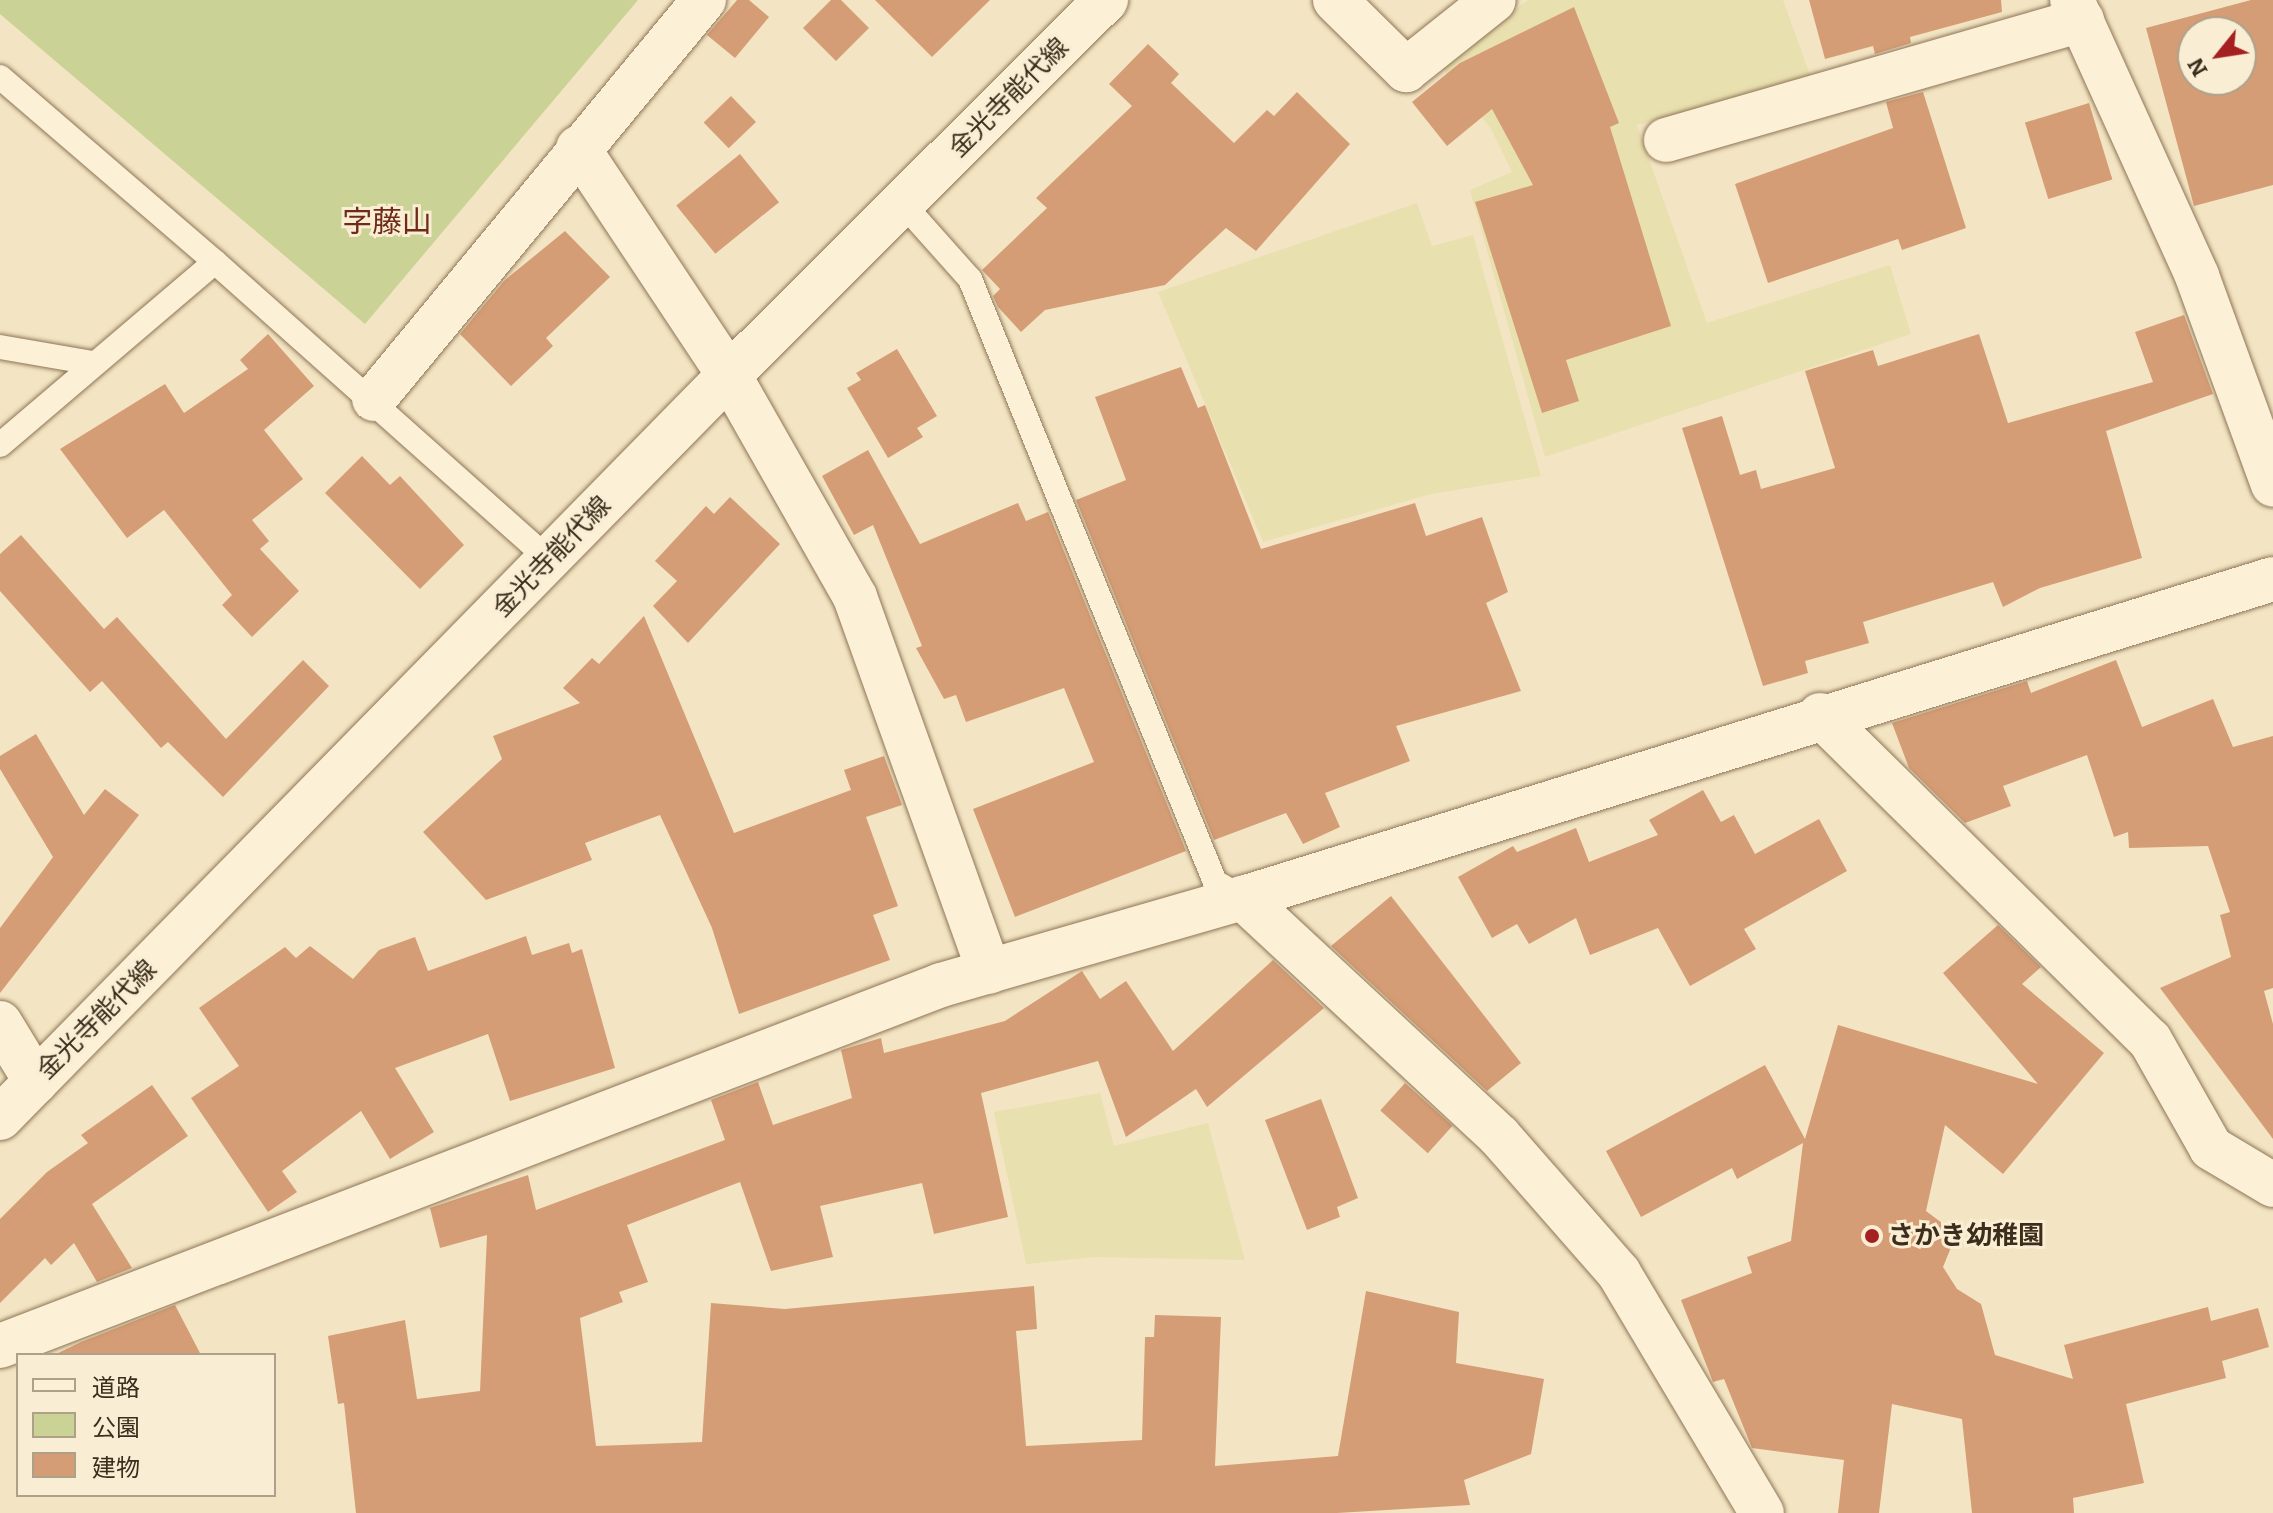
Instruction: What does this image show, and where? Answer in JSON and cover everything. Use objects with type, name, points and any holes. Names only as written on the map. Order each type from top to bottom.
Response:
[{"type":"street","points":[[374,399],[578,148],[704,0]]},
{"type":"street","name":"金光寺能代線","points":[[0,1118],[729,375],[904,205],[1106,0]]},
{"type":"street","points":[[1335,0],[1406,70],[1494,0]]},
{"type":"street","points":[[1666,140],[2077,10],[2197,276],[2273,485]]},
{"type":"street","points":[[578,148],[729,375],[855,597],[989,972]]},
{"type":"street","points":[[0,1346],[989,972],[1243,898],[1820,715],[2273,579]]},
{"type":"street","points":[[1820,715],[2150,1040],[2211,1148],[2273,1185]]},
{"type":"street","points":[[1243,898],[1499,1136],[1619,1273],[1762,1513]]},
{"type":"street","points":[[0,1023],[36,1082]]},
{"type":"lane","points":[[0,77],[374,399],[550,560]]},
{"type":"lane","points":[[904,205],[970,279],[1215,882],[1243,898]]},
{"type":"lane","points":[[0,445],[215,262]]},
{"type":"lane","points":[[0,347],[93,363]]},
{"type":"shaded area","points":[[1528,0],[1783,0],[1813,83],[1637,125],[1707,323],[1890,265],[1911,334],[1545,457],[1470,190],[1512,172],[1491,129],[1442,67]]},
{"type":"shaded area","points":[[1417,203],[1432,246],[1473,235],[1541,476],[1431,494],[1263,542],[1158,292]]},
{"type":"shaded area","points":[[1100,1093],[1114,1146],[1208,1123],[1245,1260],[1095,1257],[1026,1264],[994,1112]]},
{"type":"green space","points":[[0,0],[638,0],[365,324],[0,14]]},
{"type":"building","points":[[737,0],[749,0],[769,17],[735,58],[707,35]]},
{"type":"building","points":[[831,0],[841,0],[869,28],[836,61],[803,28]]},
{"type":"building","points":[[875,0],[990,0],[932,57]]},
{"type":"building","points":[[1809,0],[2001,0],[2002,12],[1910,37],[1911,43],[1875,54],[1873,46],[1825,59]]},
{"type":"building","points":[[2251,0],[2273,0],[2273,185],[2194,206],[2146,28],[2177,20],[2177,96],[2257,96],[2257,16],[2191,16]]},
{"type":"building","points":[[1574,7],[1619,123],[1610,127],[1671,326],[1566,360],[1579,401],[1542,413],[1475,202],[1533,185],[1492,109],[1447,146],[1412,102],[1460,63]]},
{"type":"building","points":[[1148,44],[1179,74],[1171,83],[1234,143],[1267,110],[1274,116],[1297,92],[1350,144],[1256,251],[1226,228],[1165,285],[1045,310],[1021,332],[998,307],[993,296],[1000,289],[982,270],[1047,208],[1036,198],[1132,106],[1109,84]]},
{"type":"building","points":[[1923,92],[1966,228],[1902,250],[1898,239],[1768,283],[1735,184],[1893,128],[1886,102]]},
{"type":"building","points":[[731,96],[756,122],[729,148],[704,122]]},
{"type":"building","points":[[2089,103],[2112,180],[2048,199],[2025,123]]},
{"type":"building","points":[[740,154],[779,202],[715,254],[676,206]]},
{"type":"building","points":[[565,231],[610,277],[546,338],[553,346],[511,386],[460,334],[505,280]]},
{"type":"building","points":[[2184,315],[2213,394],[2106,431],[2142,558],[2040,588],[2003,607],[1993,582],[1863,622],[1869,643],[1805,661],[1808,673],[1763,686],[1682,428],[1722,416],[1740,475],[1756,470],[1761,489],[1835,468],[1805,371],[1873,350],[1878,366],[1979,334],[2008,423],[2153,382],[2135,332]]},
{"type":"building","points":[[268,334],[314,386],[264,430],[303,479],[252,520],[269,541],[260,549],[299,591],[252,637],[222,605],[232,595],[164,510],[127,538],[60,449],[165,384],[184,413],[248,369],[240,360]]},
{"type":"building","points":[[897,349],[937,416],[917,428],[923,437],[888,458],[847,388],[861,380],[856,373]]},
{"type":"building","points":[[1181,367],[1198,408],[1205,405],[1261,549],[1415,503],[1426,536],[1482,517],[1508,592],[1486,603],[1521,691],[1396,726],[1410,761],[1325,793],[1340,827],[1303,844],[1286,813],[1214,840],[1076,500],[1126,480],[1095,397]]},
{"type":"building","points":[[868,450],[920,544],[1018,503],[1026,521],[1048,512],[1186,851],[1015,917],[973,809],[1094,762],[1064,688],[966,722],[956,695],[944,699],[916,648],[922,646],[873,525],[854,535],[822,476]]},
{"type":"building","points":[[362,456],[390,485],[400,476],[464,545],[420,589],[325,493]]},
{"type":"building","points":[[730,497],[780,544],[688,643],[653,606],[677,581],[655,561],[706,506],[714,514]]},
{"type":"building","points":[[21,535],[104,629],[117,617],[226,739],[303,660],[329,686],[223,797],[168,742],[161,748],[102,681],[90,692],[0,591],[0,554]]},
{"type":"building","points":[[644,616],[734,833],[851,790],[844,770],[884,756],[902,805],[866,817],[898,906],[873,915],[890,960],[739,1014],[712,928],[660,815],[585,843],[592,860],[486,900],[423,832],[502,759],[493,736],[580,703],[563,688],[592,658],[599,664]]},
{"type":"building","points":[[2116,660],[2142,727],[2213,699],[2233,747],[2273,736],[2273,988],[2264,991],[2273,1024],[2273,1139],[2160,988],[2231,957],[2220,915],[2230,912],[2208,846],[2129,848],[2128,832],[2114,837],[2087,755],[2003,786],[2011,806],[1965,823],[1909,768],[1892,723],[2027,681],[2031,693]]},
{"type":"building","points":[[36,734],[84,815],[105,789],[139,815],[0,993],[0,928],[53,857],[0,769],[0,756]]},
{"type":"building","points":[[1703,790],[1721,822],[1734,815],[1755,854],[1819,819],[1847,871],[1744,929],[1756,949],[1690,986],[1658,928],[1590,955],[1576,918],[1529,944],[1517,924],[1492,938],[1458,877],[1513,846],[1517,852],[1576,828],[1589,862],[1658,835],[1649,820]]},
{"type":"building","points":[[1391,896],[1521,1063],[1487,1091],[1331,946]]},
{"type":"building","points":[[1998,925],[2041,967],[2022,984],[2104,1053],[2003,1174],[1945,1125],[1926,1211],[1946,1226],[1952,1245],[1943,1267],[1957,1289],[1981,1304],[1995,1355],[2073,1379],[2064,1345],[2208,1307],[2211,1321],[2258,1308],[2269,1347],[2222,1361],[2226,1378],[2126,1404],[2144,1483],[2073,1498],[2074,1513],[1972,1513],[1962,1419],[1892,1404],[1879,1513],[1838,1513],[1844,1460],[1752,1448],[1724,1379],[1713,1382],[1681,1300],[1752,1273],[1747,1257],[1791,1241],[1803,1143],[1737,1179],[1732,1168],[1641,1217],[1606,1151],[1765,1065],[1805,1139],[1838,1025],[2038,1084],[1943,973]]},
{"type":"building","points":[[526,936],[532,955],[569,943],[572,953],[582,949],[615,1068],[510,1101],[488,1034],[395,1068],[434,1132],[390,1159],[361,1111],[282,1171],[297,1192],[268,1212],[191,1098],[239,1066],[199,1008],[285,947],[296,958],[310,946],[353,979],[379,950],[415,937],[428,971]]},
{"type":"building","points":[[1273,960],[1324,1008],[1207,1107],[1196,1089],[1126,1137],[1098,1061],[981,1093],[1008,1217],[934,1234],[922,1183],[820,1206],[833,1257],[771,1271],[740,1182],[627,1225],[648,1282],[619,1292],[623,1302],[580,1318],[596,1446],[702,1442],[711,1303],[785,1309],[1034,1286],[1037,1329],[1016,1331],[1026,1446],[1142,1440],[1145,1337],[1154,1337],[1155,1315],[1221,1317],[1215,1466],[1338,1456],[1366,1291],[1459,1312],[1456,1363],[1544,1379],[1531,1454],[1464,1480],[1470,1505],[1337,1513],[356,1513],[344,1403],[338,1404],[328,1336],[405,1320],[417,1399],[480,1391],[487,1235],[440,1248],[430,1208],[528,1175],[536,1210],[725,1140],[711,1100],[758,1082],[773,1125],[852,1098],[841,1050],[881,1038],[884,1053],[1005,1021],[1082,971],[1100,999],[1126,981],[1173,1051]]},
{"type":"building","points":[[1405,1083],[1453,1126],[1428,1153],[1380,1110]]},
{"type":"building","points":[[152,1085],[188,1136],[92,1204],[132,1268],[97,1282],[74,1243],[51,1265],[45,1258],[0,1303],[0,1219],[47,1172],[88,1143],[81,1135]]},
{"type":"building","points":[[1321,1099],[1358,1198],[1337,1207],[1340,1217],[1307,1230],[1265,1120]]},
{"type":"building","points":[[175,1305],[200,1353],[58,1353]]},
{"type":"place","name":"さかき幼稚園","points":[[1872,1236]]},
{"type":"district","name":"字藤山","points":[[387,222]]}]
